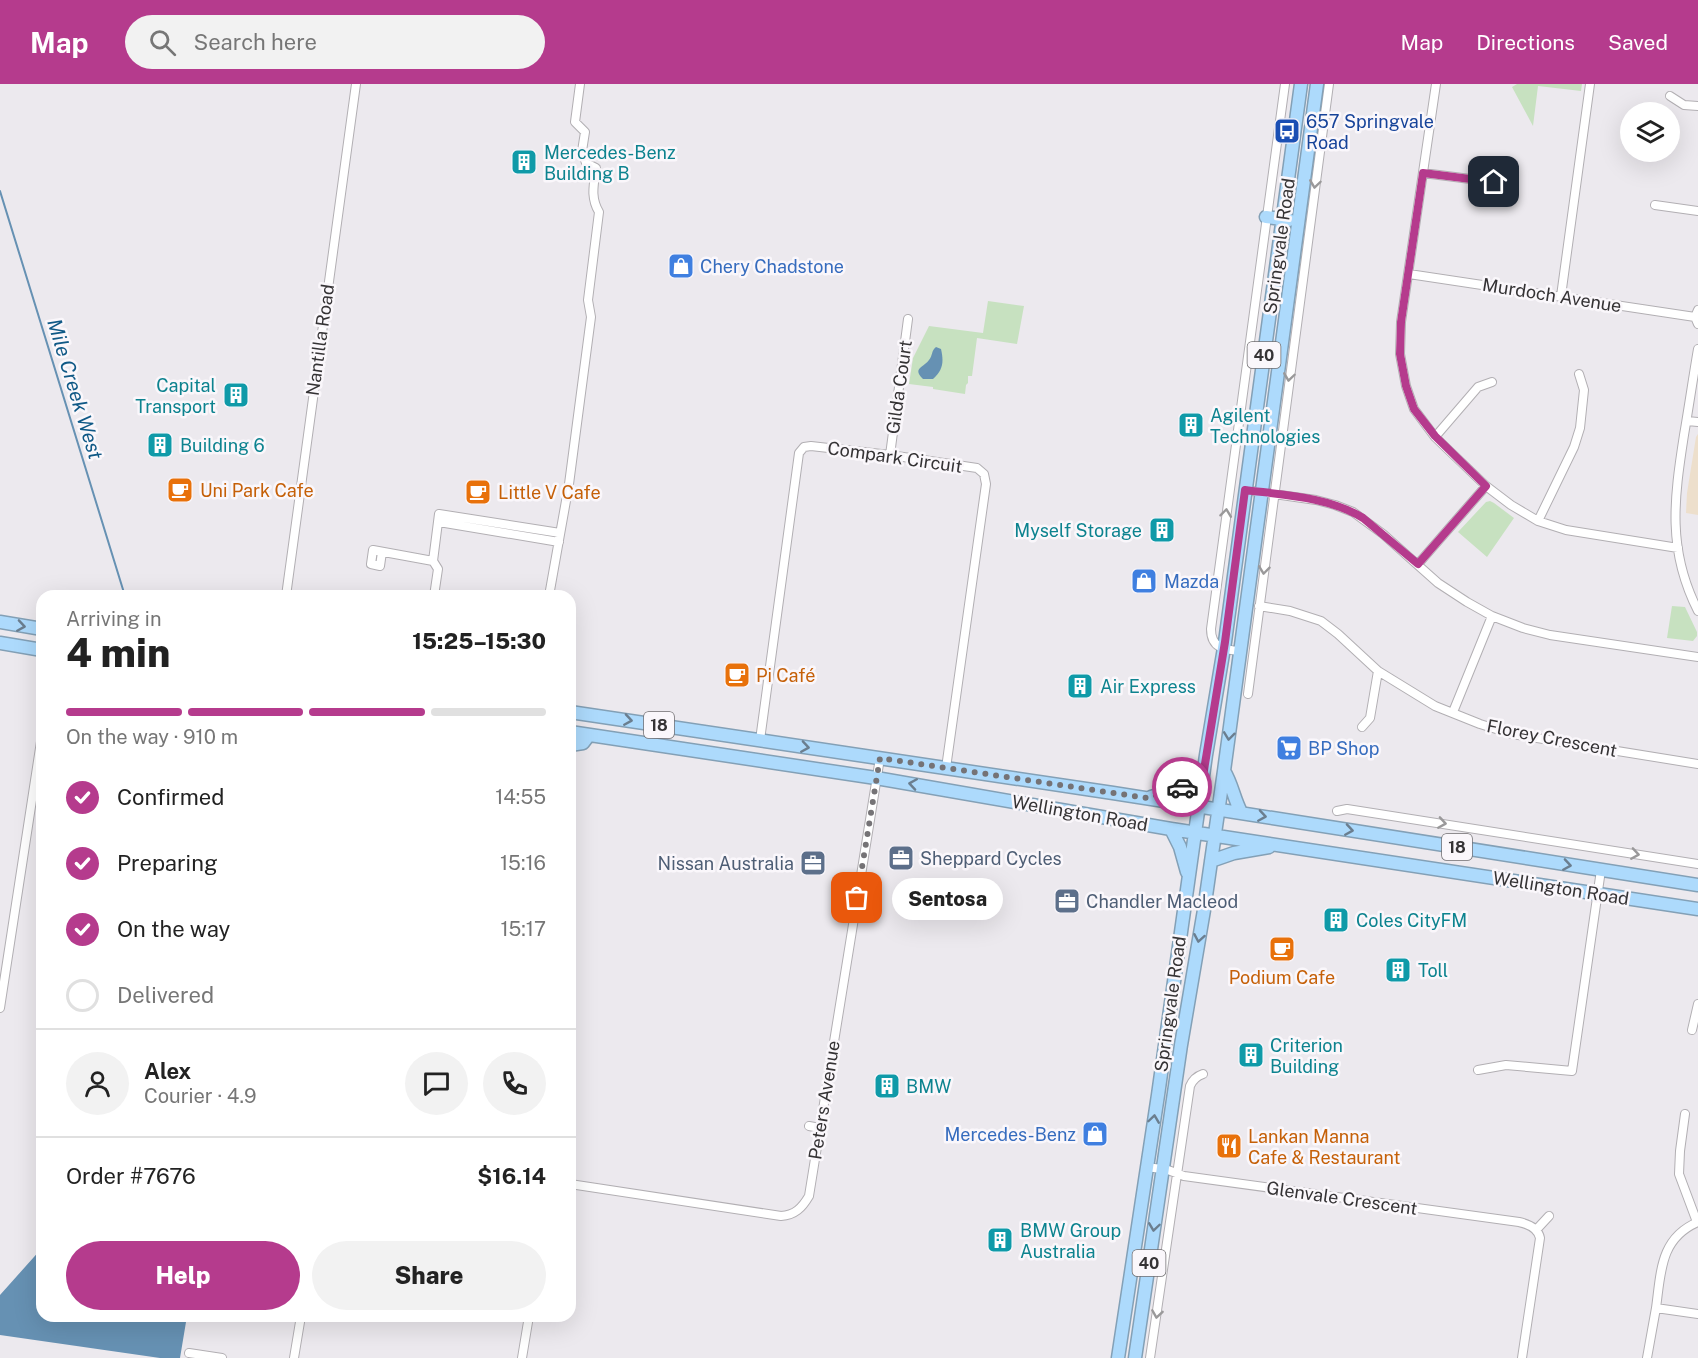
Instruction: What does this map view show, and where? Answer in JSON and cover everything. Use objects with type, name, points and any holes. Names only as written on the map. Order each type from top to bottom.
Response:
[{"type":"highway","name":"Springvale Road","points":[[1135,1358],[1181,1045],[1211,861],[1239,651],[1267,493],[1295,288],[1298,221],[1317,84]]},
{"type":"highway","name":"Springvale Road","points":[[1118,1358],[1188,876],[1224,650],[1301,88]]},
{"type":"highway","points":[[1266,217],[1298,221]]},
{"type":"highway","points":[[0,622],[36,628]]},
{"type":"highway","points":[[0,643],[36,649]]},
{"type":"highway","name":"Wellington Road","points":[[576,713],[1241,812],[1698,885]]},
{"type":"highway","name":"Wellington Road","points":[[576,733],[876,778],[1171,829],[1698,909]]},
{"type":"highway","points":[[576,744],[583,743],[589,735]]},
{"type":"highway","points":[[1224,771],[1230,780],[1233,795],[1241,812]]},
{"type":"highway","points":[[1147,798],[1174,790],[1203,776]]},
{"type":"highway","points":[[1171,829],[1180,847],[1188,876]]},
{"type":"highway","points":[[1211,861],[1234,853],[1279,845]]},
{"type":"street","name":"Nantilla Road","points":[[287,590],[356,84]]},
{"type":"street","points":[[550,590],[569,484],[591,317],[588,300],[599,212],[593,198],[596,168],[586,163],[582,151],[585,132],[575,122],[580,84]]},
{"type":"street","name":"Springvale Road","points":[[1224,650],[1216,644],[1211,629],[1285,84]]},
{"type":"street","points":[[1295,288],[1329,84]]},
{"type":"street","points":[[1436,84],[1401,322],[1400,354],[1406,386],[1414,409],[1435,436],[1486,486],[1511,505],[1539,521],[1566,530],[1678,548]]},
{"type":"street","points":[[1561,296],[1590,84]]},
{"type":"street","name":"Springvale Road","points":[[1282,101],[1301,88]]},
{"type":"street","points":[[1670,96],[1684,105],[1698,106]]},
{"type":"street","points":[[1423,173],[1494,182]]},
{"type":"street","points":[[1655,205],[1698,211]]},
{"type":"street","name":"Murdoch Avenue","points":[[1409,274],[1697,317]]},
{"type":"street","name":"Gilda Court","points":[[890,455],[908,319]]},
{"type":"street","points":[[1698,349],[1675,499],[1675,530],[1678,548],[1685,579],[1698,611]]},
{"type":"street","points":[[1539,521],[1574,447],[1580,428],[1584,390],[1579,374]]},
{"type":"street","points":[[1435,436],[1478,387],[1492,382]]},
{"type":"street","points":[[1687,421],[1698,422]]},
{"type":"street","name":"Compark Circuit","points":[[760,740],[799,453],[804,447],[811,446],[890,455],[976,468],[984,474],[986,484],[946,768]]},
{"type":"street","points":[[1418,564],[1486,486]]},
{"type":"street","points":[[1245,490],[1316,500],[1353,512],[1363,518],[1438,583],[1492,616],[1523,628],[1550,635],[1698,657]]},
{"type":"street","points":[[1248,694],[1259,606],[1267,493]]},
{"type":"street","points":[[435,590],[438,569],[433,561],[439,514],[560,533]]},
{"type":"street","points":[[439,522],[559,542]]},
{"type":"street","points":[[382,552],[433,561]]},
{"type":"street","name":"Florey Crescent","points":[[1259,606],[1290,611],[1321,621],[1378,671],[1435,706],[1480,724],[1512,734],[1698,764]]},
{"type":"street","points":[[1453,712],[1492,616]]},
{"type":"street","points":[[1224,650],[1239,651]]},
{"type":"street","points":[[1362,727],[1370,718],[1378,671]]},
{"type":"street","points":[[1235,688],[1250,680]]},
{"type":"street","name":"Peters Avenue","points":[[576,1185],[781,1216],[799,1210],[809,1196],[880,758]]},
{"type":"street","points":[[0,1008],[36,774]]},
{"type":"street","points":[[1337,812],[1347,809],[1384,814],[1698,864]]},
{"type":"street","points":[[1478,1070],[1506,1065],[1572,1071],[1601,870]]},
{"type":"street","points":[[1692,1030],[1698,1004]]},
{"type":"street","name":"Springvale Road","points":[[1150,1358],[1190,1086],[1193,1080],[1203,1074]]},
{"type":"street","points":[[1647,1358],[1662,1263],[1669,1247],[1683,1229],[1697,1222],[1679,1174],[1685,1114]]},
{"type":"street","points":[[809,1126],[820,1128]]},
{"type":"street","name":"Glenvale Crescent","points":[[1147,1167],[1187,1176],[1519,1222],[1536,1230]]},
{"type":"street","points":[[1522,1358],[1540,1239],[1536,1230],[1549,1216]]},
{"type":"street","points":[[1656,1308],[1698,1314]]},
{"type":"street","points":[[294,1358],[300,1322]]},
{"type":"street","points":[[522,1358],[528,1322]]},
{"type":"street","points":[[189,1353],[222,1358]]},
{"type":"shaded area","points":[[1698,434],[1698,515],[1686,513],[1687,493]]},
{"type":"green space","points":[[1517,84],[1582,84],[1581,91],[1538,86],[1533,126],[1512,87]]},
{"type":"green space","points":[[988,301],[1024,306],[1017,344],[977,338],[972,376],[968,376],[965,394],[909,384],[913,358],[929,326],[983,333]]},
{"type":"green space","points":[[1490,501],[1514,518],[1487,557],[1458,532],[1486,502]]},
{"type":"green space","points":[[1672,606],[1685,607],[1697,632],[1693,641],[1667,638]]},
{"type":"water","points":[[936,347],[941,349],[941,369],[933,379],[923,379],[918,370],[929,360]]},
{"type":"water","points":[[36,1255],[36,1322],[186,1322],[180,1358],[160,1358],[0,1335],[0,1295]]},
{"type":"waterway","name":"Mile Creek West","points":[[0,191],[123,590]]},
{"type":"way so far","points":[[857,898],[880,758],[1147,798],[1182,787]]},
{"type":"place","name":"657 Springvale Road","points":[[1287,131]]},
{"type":"place","name":"Mercedes-Benz Building B","points":[[524,162]]},
{"type":"place","name":"Chery Chadstone","points":[[681,266]]},
{"type":"place","name":"Capital Transport","points":[[236,395]]},
{"type":"place","name":"Agilent Technologies","points":[[1191,425]]},
{"type":"place","name":"Building 6","points":[[160,445]]},
{"type":"place","name":"Uni Park Cafe","points":[[180,490]]},
{"type":"place","name":"Little V Cafe","points":[[478,492]]},
{"type":"place","name":"Myself Storage","points":[[1162,530]]},
{"type":"place","name":"Mazda","points":[[1144,581]]},
{"type":"place","name":"Pi Café","points":[[737,675]]},
{"type":"place","name":"Air Express","points":[[1080,686]]},
{"type":"place","name":"BP Shop","points":[[1289,748]]},
{"type":"place","name":"Sheppard Cycles","points":[[901,858]]},
{"type":"place","name":"Nissan Australia","points":[[813,863]]},
{"type":"place","name":"Sentosa","points":[[857,898]]},
{"type":"place","name":"Chandler Macleod","points":[[1067,901]]},
{"type":"place","name":"Coles CityFM","points":[[1336,920]]},
{"type":"place","name":"Podium Cafe","points":[[1282,949]]},
{"type":"place","name":"Toll","points":[[1398,970]]},
{"type":"place","name":"Criterion Building","points":[[1251,1055]]},
{"type":"place","name":"BMW","points":[[887,1086]]},
{"type":"place","name":"Mercedes-Benz","points":[[1095,1134]]},
{"type":"place","name":"Lankan Manna Cafe & Restaurant","points":[[1229,1146]]},
{"type":"place","name":"BMW Group Australia","points":[[1000,1240]]},
{"type":"route","points":[[1182,787],[1203,776],[1225,642],[1245,490],[1316,500],[1353,512],[1418,564],[1486,486],[1435,436],[1414,409],[1406,386],[1400,354],[1401,322],[1423,173],[1494,182]]}]
